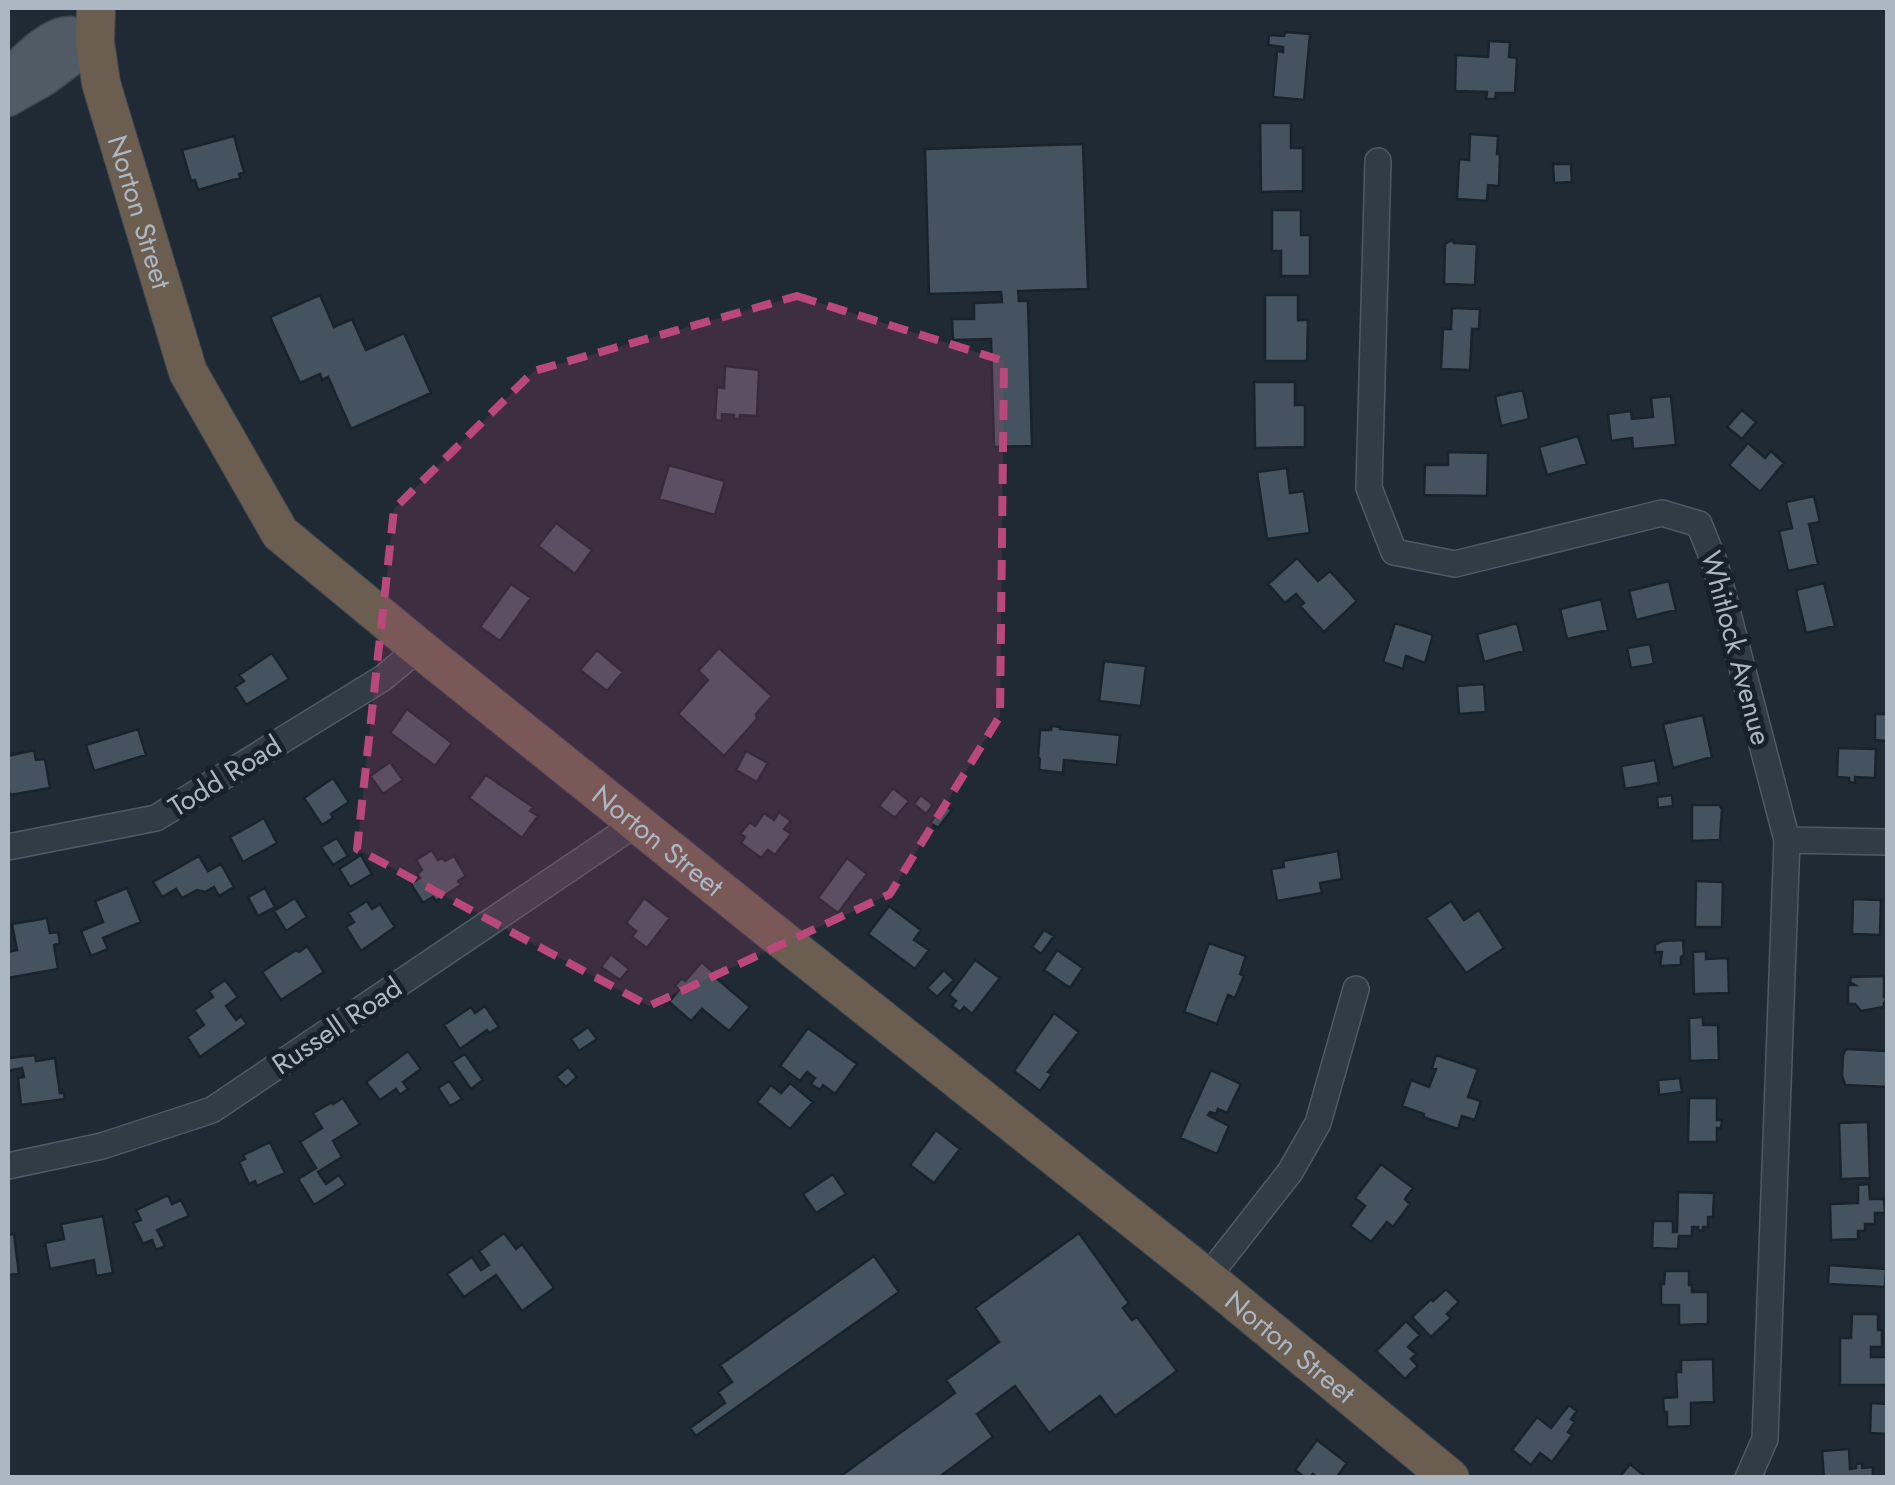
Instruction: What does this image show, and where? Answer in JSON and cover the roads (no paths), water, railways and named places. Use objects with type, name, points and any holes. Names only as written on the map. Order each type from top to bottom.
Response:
[{"type":"highway","name":"Norton Street","points":[[95,25],[101,83],[188,372],[280,533],[1450,1478]]},
{"type":"main road","points":[[8,76],[55,36],[95,25]]},
{"type":"main road","points":[[8,100],[45,79],[95,25]]},
{"type":"street","name":"Whitlock Avenue","points":[[1378,162],[1368,488],[1394,552],[1455,564],[1662,513],[1699,524],[1715,564],[1787,840],[1764,1439],[1748,1478]]},
{"type":"street","name":"Todd Road","points":[[8,847],[156,818],[383,678],[419,648]]},
{"type":"street","name":"Russell Road","points":[[8,1166],[102,1146],[212,1110],[637,823]]},
{"type":"street","points":[[1787,840],[1888,842]]},
{"type":"street","points":[[1207,1278],[1290,1172],[1318,1123],[1356,989]]}]
